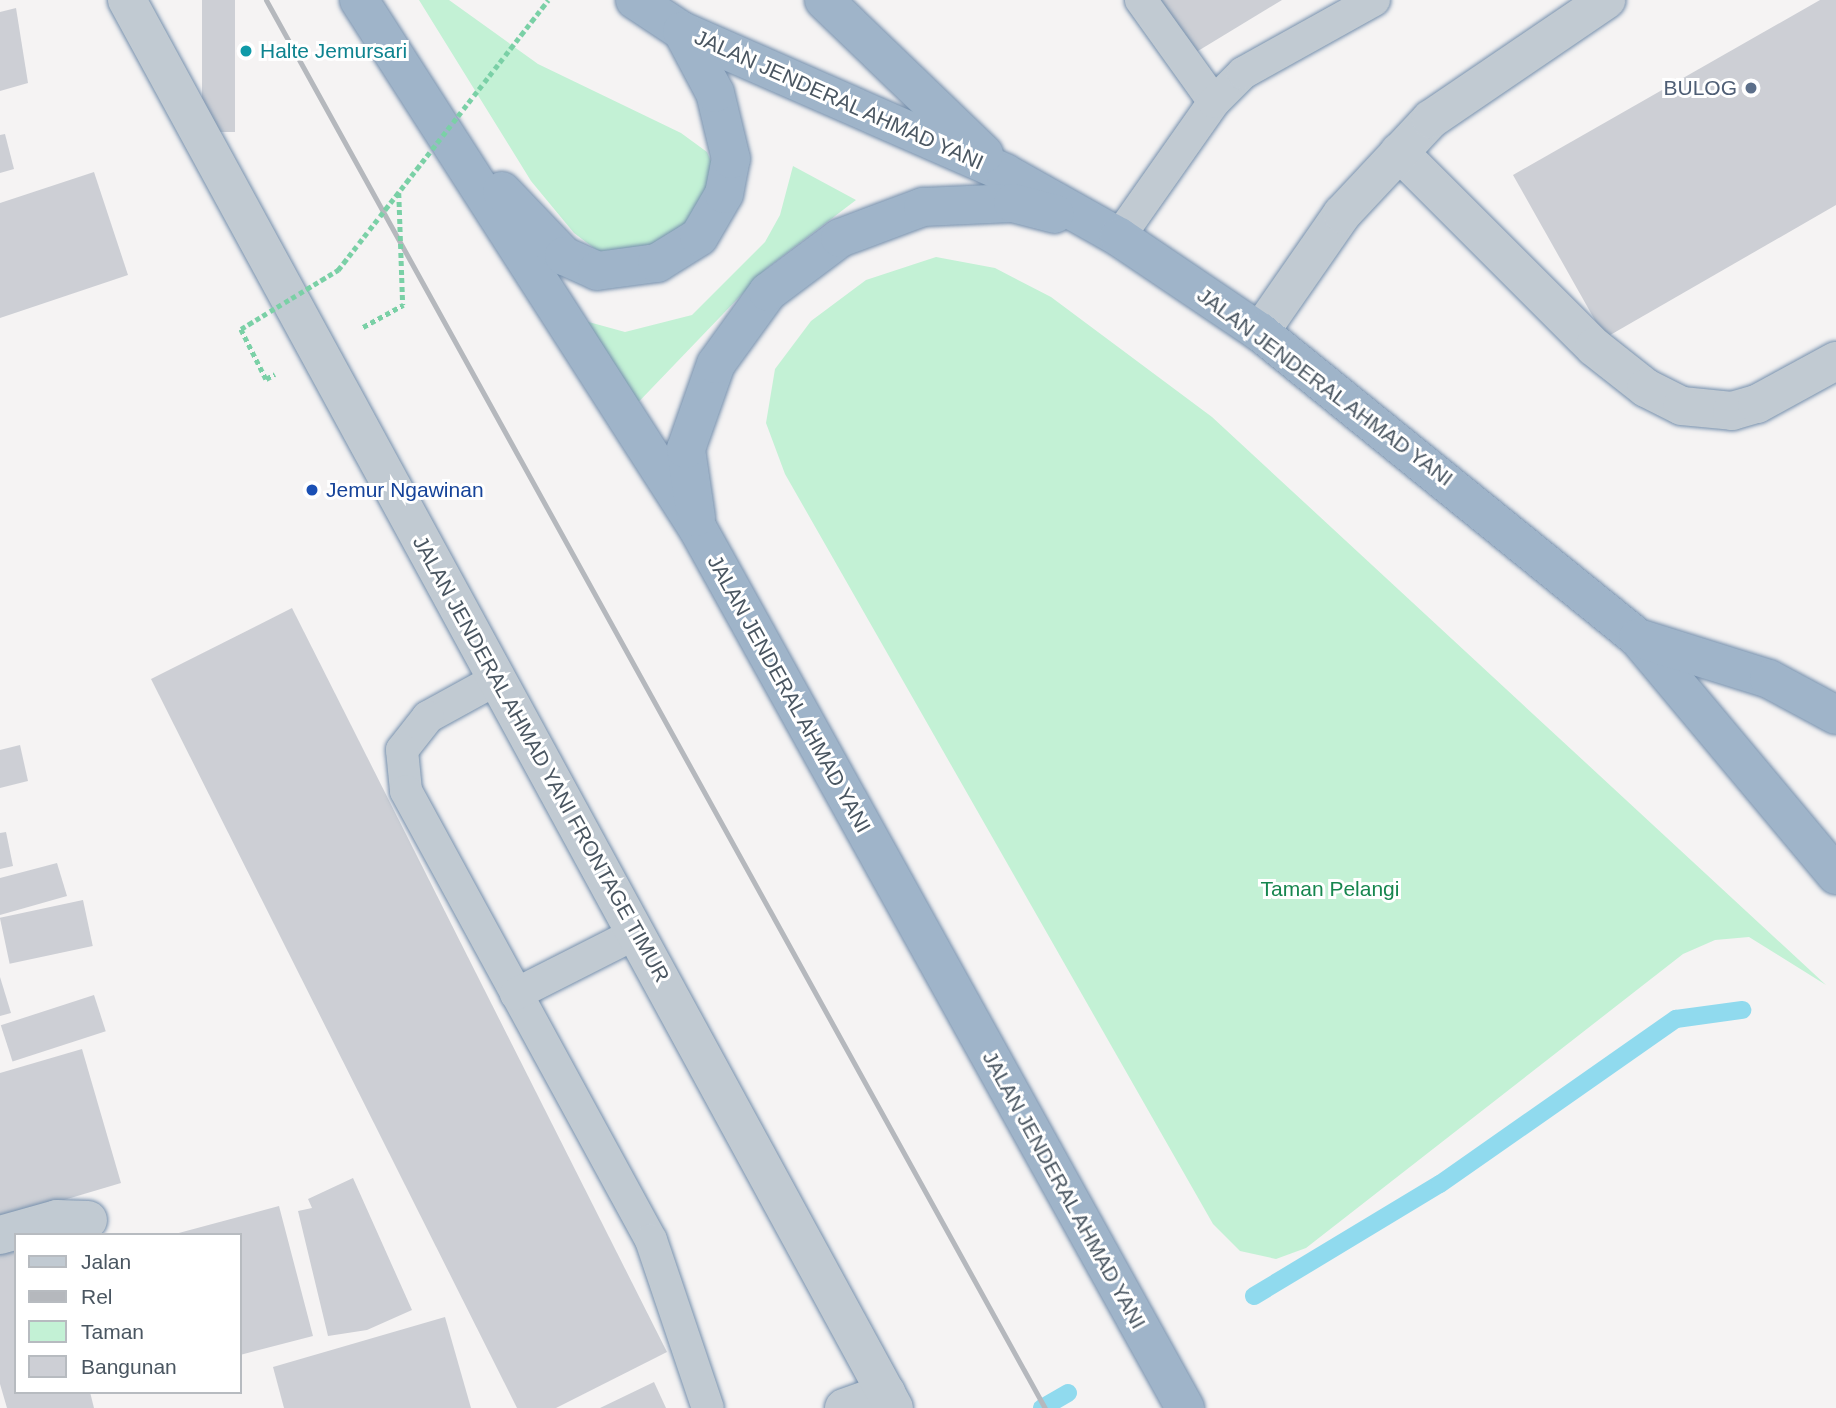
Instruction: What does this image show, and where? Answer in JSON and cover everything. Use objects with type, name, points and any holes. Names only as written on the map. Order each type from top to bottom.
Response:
[{"type":"highway","name":"JALAN JENDERAL AHMAD YANI","points":[[359,0],[382,42],[698,529],[1185,1408]]},
{"type":"highway","name":"JALAN JENDERAL AHMAD YANI","points":[[635,0],[682,31],[1004,173],[1109,231],[1260,332],[1638,638],[1836,875]]},
{"type":"highway","points":[[824,0],[1004,173]]},
{"type":"highway","points":[[382,42],[528,224],[564,256],[597,271],[657,262],[699,237],[724,194],[731,159],[723,122],[682,31]]},
{"type":"highway","points":[[698,529],[686,449],[716,364],[768,292],[840,238],[923,207],[1013,203],[1109,231]]},
{"type":"highway","points":[[1638,638],[1769,679],[1836,715]]},
{"type":"street","name":"JALAN JENDERAL AHMAD YANI FRONTAGE TIMUR","points":[[127,0],[890,1400]]},
{"type":"street","points":[[1260,332],[1342,214],[1431,119],[1606,0]]},
{"type":"street","points":[[1399,152],[1594,347],[1646,388],[1682,406],[1732,411],[1757,404],[1836,361]]},
{"type":"street","points":[[0,1235],[57,1219],[88,1220]]},
{"type":"street","points":[[844,1408],[890,1400]]},
{"type":"lane","points":[[1141,0],[1214,102]]},
{"type":"lane","points":[[1109,231],[1214,102],[1243,73],[1374,0]]},
{"type":"lane","points":[[497,679],[428,717],[402,750],[406,791],[651,1240],[708,1408]]},
{"type":"lane","points":[[516,994],[636,933]]},
{"type":"path","points":[[241,329],[338,270],[548,0]]},
{"type":"path","points":[[398,192],[404,305]]},
{"type":"green space","points":[[419,0],[449,0],[538,64],[681,133],[707,152],[718,177],[714,211],[615,264],[574,233],[531,181]]},
{"type":"green space","points":[[793,166],[856,200],[767,268],[627,414],[567,316],[625,332],[692,315],[765,242],[780,215]]},
{"type":"green space","name":"Taman Pelangi","points":[[936,257],[995,268],[1051,297],[1212,417],[1826,985],[1749,937],[1715,940],[1683,954],[1306,1248],[1276,1259],[1240,1251],[1213,1224],[785,474],[766,423],[775,369],[811,321],[866,280]]},
{"type":"building","points":[[202,0],[235,0],[235,132],[202,132]]},
{"type":"building","points":[[1160,0],[1282,0],[1193,54]]},
{"type":"building","name":"BULOG","points":[[1820,0],[1836,0],[1836,205],[1605,338],[1513,175]]},
{"type":"building","points":[[16,8],[28,83],[0,91],[0,12]]},
{"type":"building","points":[[5,134],[14,169],[0,173],[0,135]]},
{"type":"building","points":[[94,172],[128,275],[0,318],[0,203]]},
{"type":"building","points":[[292,608],[667,1352],[556,1408],[517,1408],[151,679]]},
{"type":"building","points":[[20,745],[28,781],[0,788],[0,750]]},
{"type":"building","points":[[6,832],[13,866],[0,869],[0,833]]},
{"type":"building","points":[[57,863],[67,896],[0,915],[0,878]]},
{"type":"building","points":[[83,900],[93,946],[10,964],[0,918]]},
{"type":"building","points":[[0,977],[11,1013],[0,1016]]},
{"type":"building","points":[[94,995],[106,1031],[13,1061],[1,1025]]},
{"type":"building","points":[[82,1049],[121,1183],[0,1219],[0,1073]]},
{"type":"building","points":[[353,1178],[412,1310],[367,1330],[328,1336],[298,1211],[312,1208],[308,1199]]},
{"type":"building","points":[[279,1206],[313,1336],[242,1354],[242,1233],[179,1233]]},
{"type":"building","points":[[14,1241],[14,1394],[90,1394],[94,1408],[7,1408],[0,1384],[0,1245]]},
{"type":"building","points":[[445,1317],[471,1408],[284,1408],[273,1367]]},
{"type":"building","points":[[654,1382],[666,1408],[600,1408]]},
{"type":"waterway","points":[[1254,1296],[1440,1184],[1676,1019],[1742,1010]]},
{"type":"waterway","points":[[1042,1408],[1068,1393]]},
{"type":"railway","points":[[266,0],[1045,1408]]},
{"type":"place","name":"Halte Jemursari","points":[[246,51]]},
{"type":"place","name":"BULOG","points":[[1751,88]]},
{"type":"place","name":"Jemur Ngawinan","points":[[312,490]]}]
